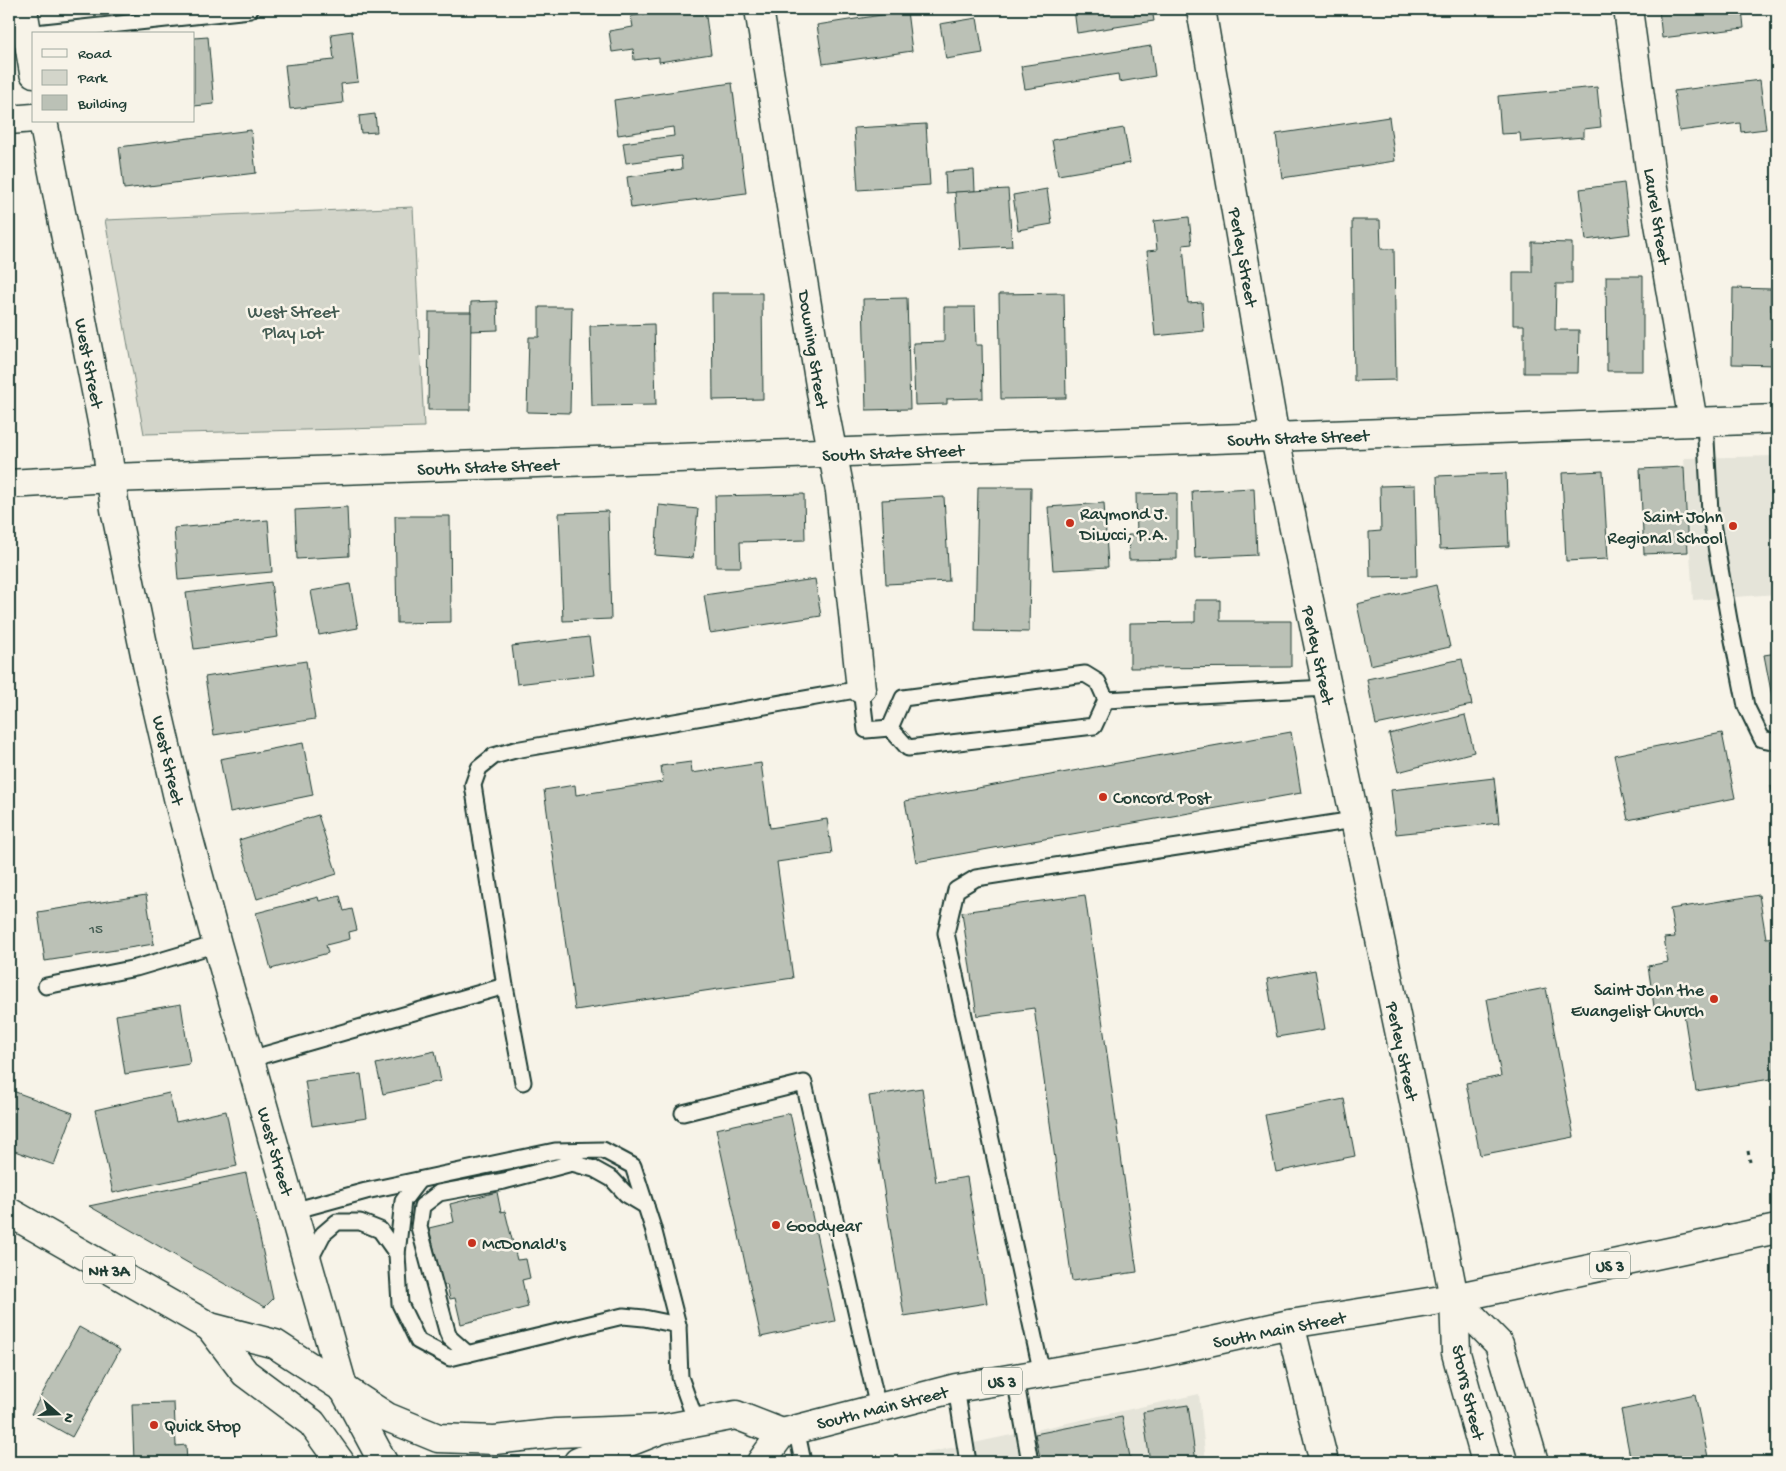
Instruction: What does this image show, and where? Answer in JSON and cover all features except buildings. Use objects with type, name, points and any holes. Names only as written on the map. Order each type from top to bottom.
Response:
[{"type":"street","name":"Downing Street","points":[[759,9],[821,395],[840,491],[861,689]]},
{"type":"street","name":"Perley Street","points":[[1201,9],[1275,438],[1454,1298]]},
{"type":"street","name":"Laurel Street","points":[[1628,9],[1651,178],[1699,422]]},
{"type":"street","points":[[24,21],[32,63]]},
{"type":"street","points":[[9,120],[32,118]]},
{"type":"street","name":"West Street","points":[[43,122],[106,442],[115,509],[146,664],[179,802],[217,944],[343,1388]]},
{"type":"street","name":"South State Street","points":[[9,484],[111,478],[832,454],[1777,419]]},
{"type":"street","name":"NH 3A","points":[[9,1212],[210,1327],[275,1344],[343,1388],[383,1462]]},
{"type":"street","name":"South Main Street","points":[[789,1430],[956,1388],[1140,1357],[1290,1324],[1454,1298],[1777,1229]]},
{"type":"street","name":"Storrs Street","points":[[1454,1298],[1456,1353],[1486,1462]]},
{"type":"street","name":"Storrs Street","points":[[1454,1298],[1499,1344],[1534,1462]]},
{"type":"street","points":[[1290,1324],[1324,1462]]},
{"type":"street","name":"NH 3A","points":[[210,1327],[245,1373],[312,1424],[340,1462]]},
{"type":"street","points":[[343,1388],[387,1417],[438,1438],[495,1440],[557,1433],[662,1429],[736,1415],[789,1430],[761,1462]]},
{"type":"street","points":[[578,1462],[662,1429]]},
{"type":"lane","points":[[24,21],[250,10]]},
{"type":"lane","points":[[1699,422],[1710,512],[1746,706],[1762,739],[1777,742]]},
{"type":"lane","points":[[1085,674],[1098,682],[1106,700],[1094,726],[908,748],[890,728],[903,698],[1085,674]]},
{"type":"lane","points":[[1106,700],[1326,688]]},
{"type":"lane","points":[[524,1082],[505,986],[473,785],[479,768],[494,756],[515,750],[861,689],[866,730],[890,728]]},
{"type":"lane","points":[[1042,1374],[946,933],[956,890],[976,878],[1354,820]]},
{"type":"lane","points":[[46,986],[136,968],[217,944]]},
{"type":"lane","points":[[250,1059],[505,986]]},
{"type":"lane","points":[[683,1114],[804,1083],[878,1408]]},
{"type":"lane","points":[[293,1210],[366,1191],[555,1151],[603,1150],[634,1166],[678,1325],[680,1377],[696,1422]]},
{"type":"lane","points":[[468,1354],[450,1338],[447,1331],[419,1227],[422,1206],[439,1193],[504,1181],[572,1163],[594,1169],[612,1178],[626,1194],[646,1206]]},
{"type":"lane","points":[[419,1180],[402,1201],[397,1254],[400,1304],[418,1341],[450,1358],[623,1316],[678,1325]]},
{"type":"lane","points":[[308,1264],[323,1234],[337,1222],[360,1222],[380,1230],[397,1254]]},
{"type":"lane","points":[[1015,1378],[1030,1462]]},
{"type":"lane","points":[[956,1388],[968,1462]]},
{"type":"lane","points":[[789,1430],[803,1462]]},
{"type":"path","points":[[1748,1151],[1750,1162]]},
{"type":"shaded area","name":"Saint John Regional School","points":[[1777,456],[1777,594],[1693,600],[1684,458]]},
{"type":"shaded area","points":[[1199,1394],[1206,1462],[885,1462],[1049,1427]]},
{"type":"green space","name":"West Street Play Lot","points":[[413,207],[424,427],[144,434],[105,220]]},
{"type":"place","name":"Raymond J. DiLucci, P.A.","points":[[1070,523]]},
{"type":"place","name":"Saint John Regional School","points":[[1733,526]]},
{"type":"place","name":"Concord Post","points":[[1103,797]]},
{"type":"place","name":"Saint John the Evangelist Church","points":[[1714,999]]},
{"type":"place","name":"Goodyear","points":[[776,1225]]},
{"type":"place","name":"McDonald's","points":[[472,1243]]},
{"type":"place","name":"Quick Stop","points":[[154,1425]]}]
